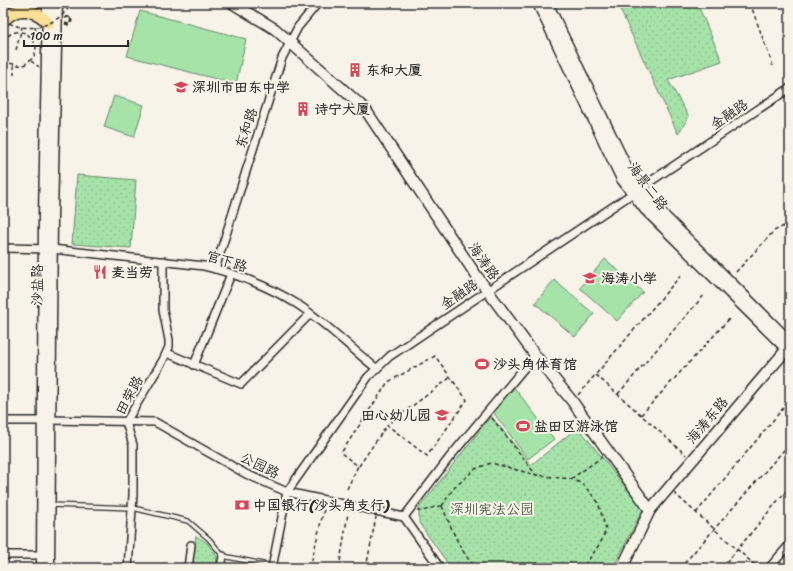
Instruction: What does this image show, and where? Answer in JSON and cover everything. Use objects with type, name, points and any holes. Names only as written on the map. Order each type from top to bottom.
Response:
[{"type":"main road","points":[[4,20],[19,3]]},
{"type":"main road","points":[[4,20],[12,12],[26,10],[38,14],[48,23]]},
{"type":"street","name":"沙盐路","points":[[42,568],[46,421],[48,249],[48,3]]},
{"type":"street","name":"沙盐路","points":[[48,249],[57,3]]},
{"type":"street","name":"海涛路","points":[[232,3],[275,29],[364,109],[487,290],[572,402],[650,510]]},
{"type":"street","name":"东和路","points":[[215,269],[282,58],[298,27],[318,3]]},
{"type":"street","name":"海景二路","points":[[538,3],[622,179],[652,204],[782,334],[789,349]]},
{"type":"street","name":"海景二路","points":[[547,3],[630,175],[636,191]]},
{"type":"street","name":"金融路","points":[[272,567],[287,492],[368,377],[376,368],[390,356],[487,290],[790,88]]},
{"type":"street","name":"官下路","points":[[3,248],[48,249],[163,261],[215,269],[231,274],[285,297],[310,314],[376,368]]},
{"type":"street","name":"田荣路","points":[[128,568],[132,508],[133,445],[126,422],[167,353],[169,340],[163,310],[163,261]]},
{"type":"street","points":[[194,364],[231,274]]},
{"type":"street","points":[[167,353],[241,384],[310,314]]},
{"type":"street","name":"海涛东路","points":[[650,510],[789,349]]},
{"type":"street","points":[[440,568],[404,517],[449,458],[535,355]]},
{"type":"street","name":"公园路","points":[[3,421],[155,422],[246,474],[287,492],[404,517]]},
{"type":"street","name":"沙盐路","points":[[46,421],[50,505],[49,568]]},
{"type":"street","points":[[622,568],[650,510]]},
{"type":"street","points":[[770,568],[790,544]]},
{"type":"street","points":[[188,568],[190,545]]},
{"type":"street","points":[[3,555],[42,555]]},
{"type":"street","points":[[221,568],[222,556]]},
{"type":"lane","points":[[50,505],[132,508],[188,522],[209,539],[222,556],[272,567]]},
{"type":"path","points":[[4,20],[22,27],[35,27],[48,24],[63,15],[72,3]]},
{"type":"path","points":[[750,3],[773,66]]},
{"type":"path","points":[[63,15],[63,22],[65,24],[67,25],[70,24],[72,19],[71,18],[69,17],[67,16],[66,17],[64,18],[63,20],[64,22],[65,24],[68,24],[70,23],[71,21],[71,19],[70,18],[68,16],[66,16],[64,18],[65,23],[68,24],[71,21],[70,18],[67,17],[64,18],[64,22]]},
{"type":"path","points":[[16,50],[22,27]]},
{"type":"path","points":[[35,27],[36,33]]},
{"type":"path","points":[[3,40],[10,33],[20,31],[29,35],[35,43],[35,52],[31,61],[23,66],[14,65],[3,57]]},
{"type":"path","points":[[31,61],[37,67]]},
{"type":"path","points":[[14,65],[14,75]]},
{"type":"path","points":[[736,272],[774,231],[790,223]]},
{"type":"path","points":[[572,402],[682,274]]},
{"type":"path","points":[[618,394],[705,294]]},
{"type":"path","points":[[641,415],[731,317]]},
{"type":"path","points":[[358,466],[341,453],[388,382],[435,356],[467,400],[427,456],[387,424]]},
{"type":"path","points":[[596,375],[692,460]]},
{"type":"path","points":[[347,489],[358,466],[387,424],[451,377]]},
{"type":"path","points":[[696,513],[790,400]]},
{"type":"path","points":[[488,412],[536,475]]},
{"type":"path","points":[[680,568],[790,443]]},
{"type":"path","points":[[571,479],[609,452]]},
{"type":"path","points":[[442,506],[453,488],[475,469],[491,463],[536,475],[571,479],[583,484],[598,502],[606,530],[601,542],[583,568]]},
{"type":"path","points":[[722,568],[790,486]]},
{"type":"path","points":[[668,488],[758,568]]},
{"type":"path","points":[[409,510],[424,512],[434,506],[442,506]]},
{"type":"path","points":[[442,506],[458,541],[471,563],[476,568]]},
{"type":"path","points":[[310,568],[324,510]]},
{"type":"path","points":[[339,568],[348,512]]},
{"type":"path","points":[[366,568],[376,516]]},
{"type":"green space","points":[[617,3],[697,3],[722,61],[668,80],[689,117],[678,134]]},
{"type":"green space","points":[[140,11],[246,39],[236,84],[127,56]]},
{"type":"green space","points":[[114,96],[144,105],[134,137],[104,127]]},
{"type":"green space","points":[[77,175],[136,180],[131,248],[72,244]]},
{"type":"green space","points":[[605,259],[643,292],[617,321],[580,288]]},
{"type":"green space","points":[[554,280],[594,314],[575,337],[535,303]]},
{"type":"green space","name":"盐田区游泳馆","points":[[513,386],[554,439],[528,459],[493,412]]},
{"type":"green space","name":"深圳宪法公园","points":[[491,416],[531,465],[578,427],[643,509],[613,568],[451,568],[419,523],[419,508]]},
{"type":"green space","points":[[196,536],[207,543],[217,556],[216,568],[192,568]]},
{"type":"place","name":"东和大厦","points":[[355,70]]},
{"type":"place","name":"深圳市田东中学","points":[[181,87]]},
{"type":"place","name":"诗宁大厦","points":[[303,109]]},
{"type":"place","name":"麦当劳","points":[[100,272]]},
{"type":"place","name":"海涛小学","points":[[590,278]]},
{"type":"place","name":"沙头角体育馆","points":[[482,364]]},
{"type":"place","name":"田心幼儿园","points":[[442,415]]},
{"type":"place","name":"盐田区游泳馆","points":[[523,426]]},
{"type":"place","name":"中国银行(沙头角支行)","points":[[242,505]]}]
